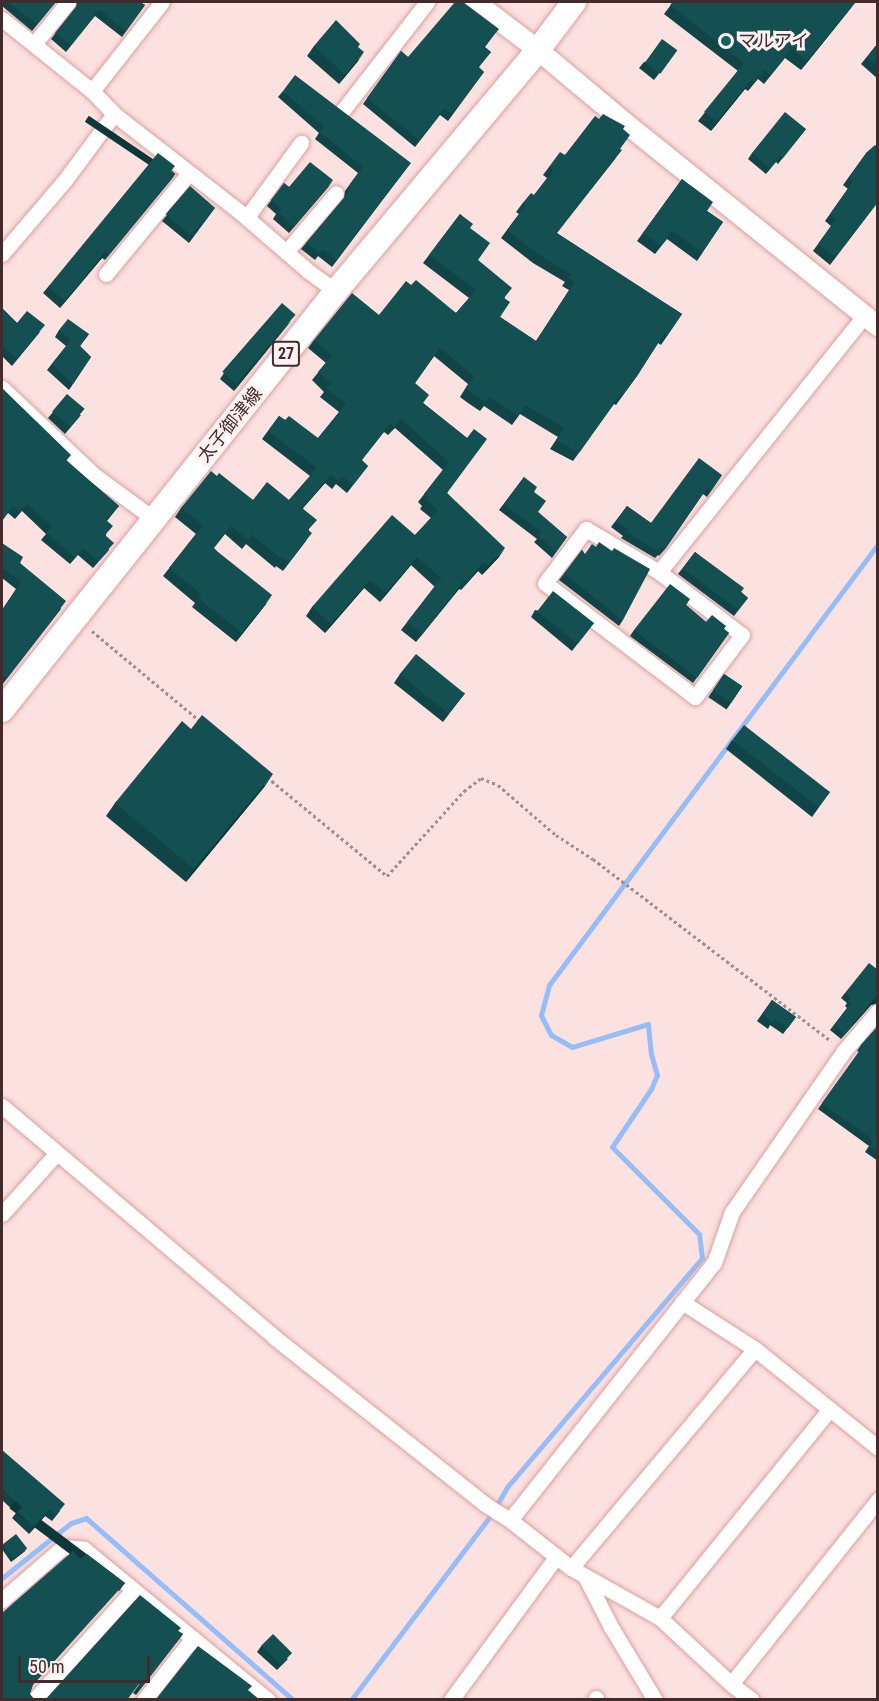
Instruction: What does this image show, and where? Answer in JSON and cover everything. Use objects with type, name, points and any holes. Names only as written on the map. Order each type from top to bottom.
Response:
[{"type":"main road","name":"太子御津線","points":[[2,710],[336,291],[538,50],[574,2]]},
{"type":"street","points":[[34,44],[68,2]]},
{"type":"street","points":[[92,91],[162,2]]},
{"type":"street","points":[[343,110],[427,2]]},
{"type":"street","points":[[475,2],[538,50],[624,123],[871,321],[659,572]]},
{"type":"street","points":[[2,19],[92,91],[114,114],[336,291]]},
{"type":"street","points":[[2,254],[65,180],[114,114]]},
{"type":"street","points":[[247,218],[301,143]]},
{"type":"street","points":[[106,274],[189,173]]},
{"type":"street","points":[[286,252],[336,193]]},
{"type":"street","points":[[2,388],[94,475],[154,519]]},
{"type":"street","points":[[586,529],[659,572],[742,634],[695,697],[544,582],[586,529]]},
{"type":"street","points":[[510,1520],[714,1263],[732,1212],[844,1051],[878,1011]]},
{"type":"street","points":[[2,1106],[274,1336],[486,1505],[510,1520],[571,1568],[660,1618],[731,1684],[752,1700]]},
{"type":"street","points":[[2,1214],[57,1153]]},
{"type":"street","points":[[682,1302],[755,1349],[878,1448]]},
{"type":"street","points":[[571,1568],[755,1349]]},
{"type":"street","points":[[660,1618],[830,1409]]},
{"type":"street","points":[[731,1684],[878,1500]]},
{"type":"street","points":[[2,1600],[63,1547],[84,1549],[268,1700]]},
{"type":"street","points":[[452,1700],[556,1557]]},
{"type":"street","points":[[585,1576],[611,1627],[655,1700]]},
{"type":"street","points":[[34,1700],[133,1590]]},
{"type":"street","points":[[144,1700],[193,1638]]},
{"type":"path","points":[[77,618],[202,723]]},
{"type":"path","points":[[264,775],[387,876],[464,791],[481,778],[498,785],[556,835],[593,858],[844,1051]]},
{"type":"building","points":[[8,2],[55,2],[37,24]]},
{"type":"building","points":[[80,2],[140,2],[145,5],[126,31],[99,9],[71,45],[55,33]]},
{"type":"building","points":[[455,2],[463,2],[499,29],[484,47],[491,52],[478,67],[484,72],[452,114],[444,108],[419,140],[367,98],[401,51],[408,57]]},
{"type":"building","points":[[673,2],[856,2],[807,61],[791,49],[770,75],[764,70],[754,82],[751,80],[717,122],[704,112],[744,63],[670,5]]},
{"type":"building","points":[[336,20],[360,44],[358,47],[364,52],[345,75],[314,46]]},
{"type":"building","points":[[662,39],[677,50],[660,74],[645,62]]},
{"type":"building","points":[[878,43],[878,66],[867,57]]},
{"type":"building","points":[[295,75],[411,163],[336,260],[323,249],[319,253],[306,243],[348,193],[350,184],[363,167],[320,132],[324,127],[283,91]]},
{"type":"building","points":[[785,112],[806,129],[783,158],[780,156],[770,168],[752,153]]},
{"type":"building","points":[[603,114],[625,126],[623,129],[630,135],[620,149],[622,150],[556,233],[682,314],[667,336],[664,334],[637,376],[622,396],[620,395],[579,453],[556,440],[564,428],[526,405],[518,416],[489,397],[486,402],[474,395],[466,388],[474,376],[440,348],[415,383],[429,395],[423,403],[467,438],[474,429],[487,439],[447,493],[505,548],[488,566],[484,562],[467,582],[465,580],[422,634],[407,622],[441,578],[417,557],[386,593],[370,580],[331,624],[312,607],[392,515],[415,535],[438,510],[426,500],[428,497],[424,494],[449,462],[401,419],[394,427],[390,424],[361,460],[368,466],[353,485],[342,476],[338,481],[331,475],[302,508],[317,520],[308,530],[312,533],[289,562],[282,557],[281,559],[252,535],[248,540],[231,526],[213,548],[272,595],[242,633],[198,598],[201,594],[169,568],[203,525],[181,508],[211,471],[217,476],[219,473],[253,500],[267,482],[289,500],[317,468],[268,431],[279,416],[285,420],[289,416],[318,438],[346,404],[326,388],[331,384],[318,372],[332,355],[314,340],[352,293],[379,315],[406,281],[411,285],[416,280],[456,313],[476,290],[429,255],[460,214],[473,224],[470,228],[490,243],[478,260],[512,288],[504,298],[510,302],[500,317],[536,341],[575,282],[568,278],[571,274],[539,255],[507,230],[525,206],[522,204],[531,193],[534,195],[554,170],[549,167],[560,152],[565,155],[595,116],[599,119]]},
{"type":"building","points":[[875,145],[878,147],[878,202],[835,257],[818,244],[836,219],[830,214],[853,181],[849,177]]},
{"type":"building","points":[[158,153],[175,166],[171,171],[175,174],[109,254],[106,251],[65,301],[48,287]]},
{"type":"building","points":[[310,162],[333,180],[294,227],[278,212],[281,208],[271,200],[284,183],[289,187]]},
{"type":"building","points":[[682,179],[713,202],[707,211],[723,222],[702,252],[672,231],[661,246],[643,233]]},
{"type":"building","points":[[190,186],[215,208],[191,236],[166,214]]},
{"type":"building","points":[[282,303],[296,315],[236,383],[222,372]]},
{"type":"building","points":[[2,308],[17,323],[27,311],[45,325],[17,359],[2,346]]},
{"type":"building","points":[[68,319],[89,334],[80,346],[91,357],[73,384],[52,364],[71,340],[59,330]]},
{"type":"building","points":[[2,388],[71,455],[66,461],[119,506],[106,520],[113,526],[105,535],[114,543],[98,561],[83,548],[75,557],[46,533],[52,527],[27,504],[20,512],[13,506],[2,520]]},
{"type":"building","points":[[67,394],[85,409],[70,426],[52,412]]},
{"type":"building","points":[[699,458],[722,475],[711,491],[707,488],[664,550],[662,548],[660,552],[626,532],[628,529],[616,521],[627,506],[651,523]]},
{"type":"building","points":[[524,477],[537,487],[534,492],[546,501],[538,512],[567,537],[556,552],[538,536],[541,532],[504,504]]},
{"type":"building","points":[[599,542],[612,551],[614,548],[650,569],[623,620],[564,574],[582,550],[585,554],[592,544],[596,547]]},
{"type":"building","points":[[2,543],[23,557],[20,563],[66,601],[7,678],[2,674],[2,610],[21,582],[2,567]]},
{"type":"building","points":[[695,552],[744,588],[741,592],[748,598],[738,610],[683,568]]},
{"type":"building","points":[[670,584],[690,599],[686,605],[706,622],[712,615],[726,626],[724,629],[729,633],[697,678],[634,630]]},
{"type":"building","points":[[553,591],[594,623],[578,644],[537,611]]},
{"type":"building","points":[[416,654],[465,694],[449,714],[400,674]]},
{"type":"building","points":[[724,674],[742,686],[731,703],[713,691]]},
{"type":"building","points":[[202,715],[273,774],[194,869],[115,803],[182,721],[191,729]]},
{"type":"building","points":[[744,725],[830,792],[818,807],[732,740]]},
{"type":"building","points":[[869,963],[878,970],[878,998],[874,999],[845,1034],[834,1025],[851,1003],[848,1001],[851,998],[845,993]]},
{"type":"building","points":[[772,1000],[796,1017],[788,1028],[775,1019],[772,1022],[762,1014]]},
{"type":"building","points":[[878,1026],[878,1152],[869,1146],[873,1140],[822,1103],[863,1046],[861,1045]]},
{"type":"building","points":[[2,1450],[65,1504],[56,1515],[50,1509],[34,1527],[17,1512],[22,1507],[2,1489]]},
{"type":"building","points":[[16,1534],[27,1548],[14,1559],[3,1544]]},
{"type":"building","points":[[73,1551],[80,1559],[87,1554],[125,1583],[33,1685],[30,1694],[35,1700],[2,1700],[2,1613]]},
{"type":"building","points":[[140,1595],[181,1628],[178,1631],[183,1634],[142,1686],[139,1684],[127,1700],[45,1700]]},
{"type":"building","points":[[273,1634],[292,1653],[281,1664],[262,1645]]},
{"type":"building","points":[[198,1646],[252,1686],[248,1690],[260,1700],[158,1700],[157,1698]]},
{"type":"waterway","points":[[351,1700],[491,1515],[508,1486],[702,1258],[699,1234],[612,1147],[651,1089],[657,1075],[651,1054],[648,1024],[572,1047],[551,1035],[541,1015],[549,985],[878,544]]},
{"type":"waterway","points":[[2,1578],[71,1523],[86,1518],[293,1700]]},
{"type":"place","name":"マルアイ","points":[[726,41]]}]
